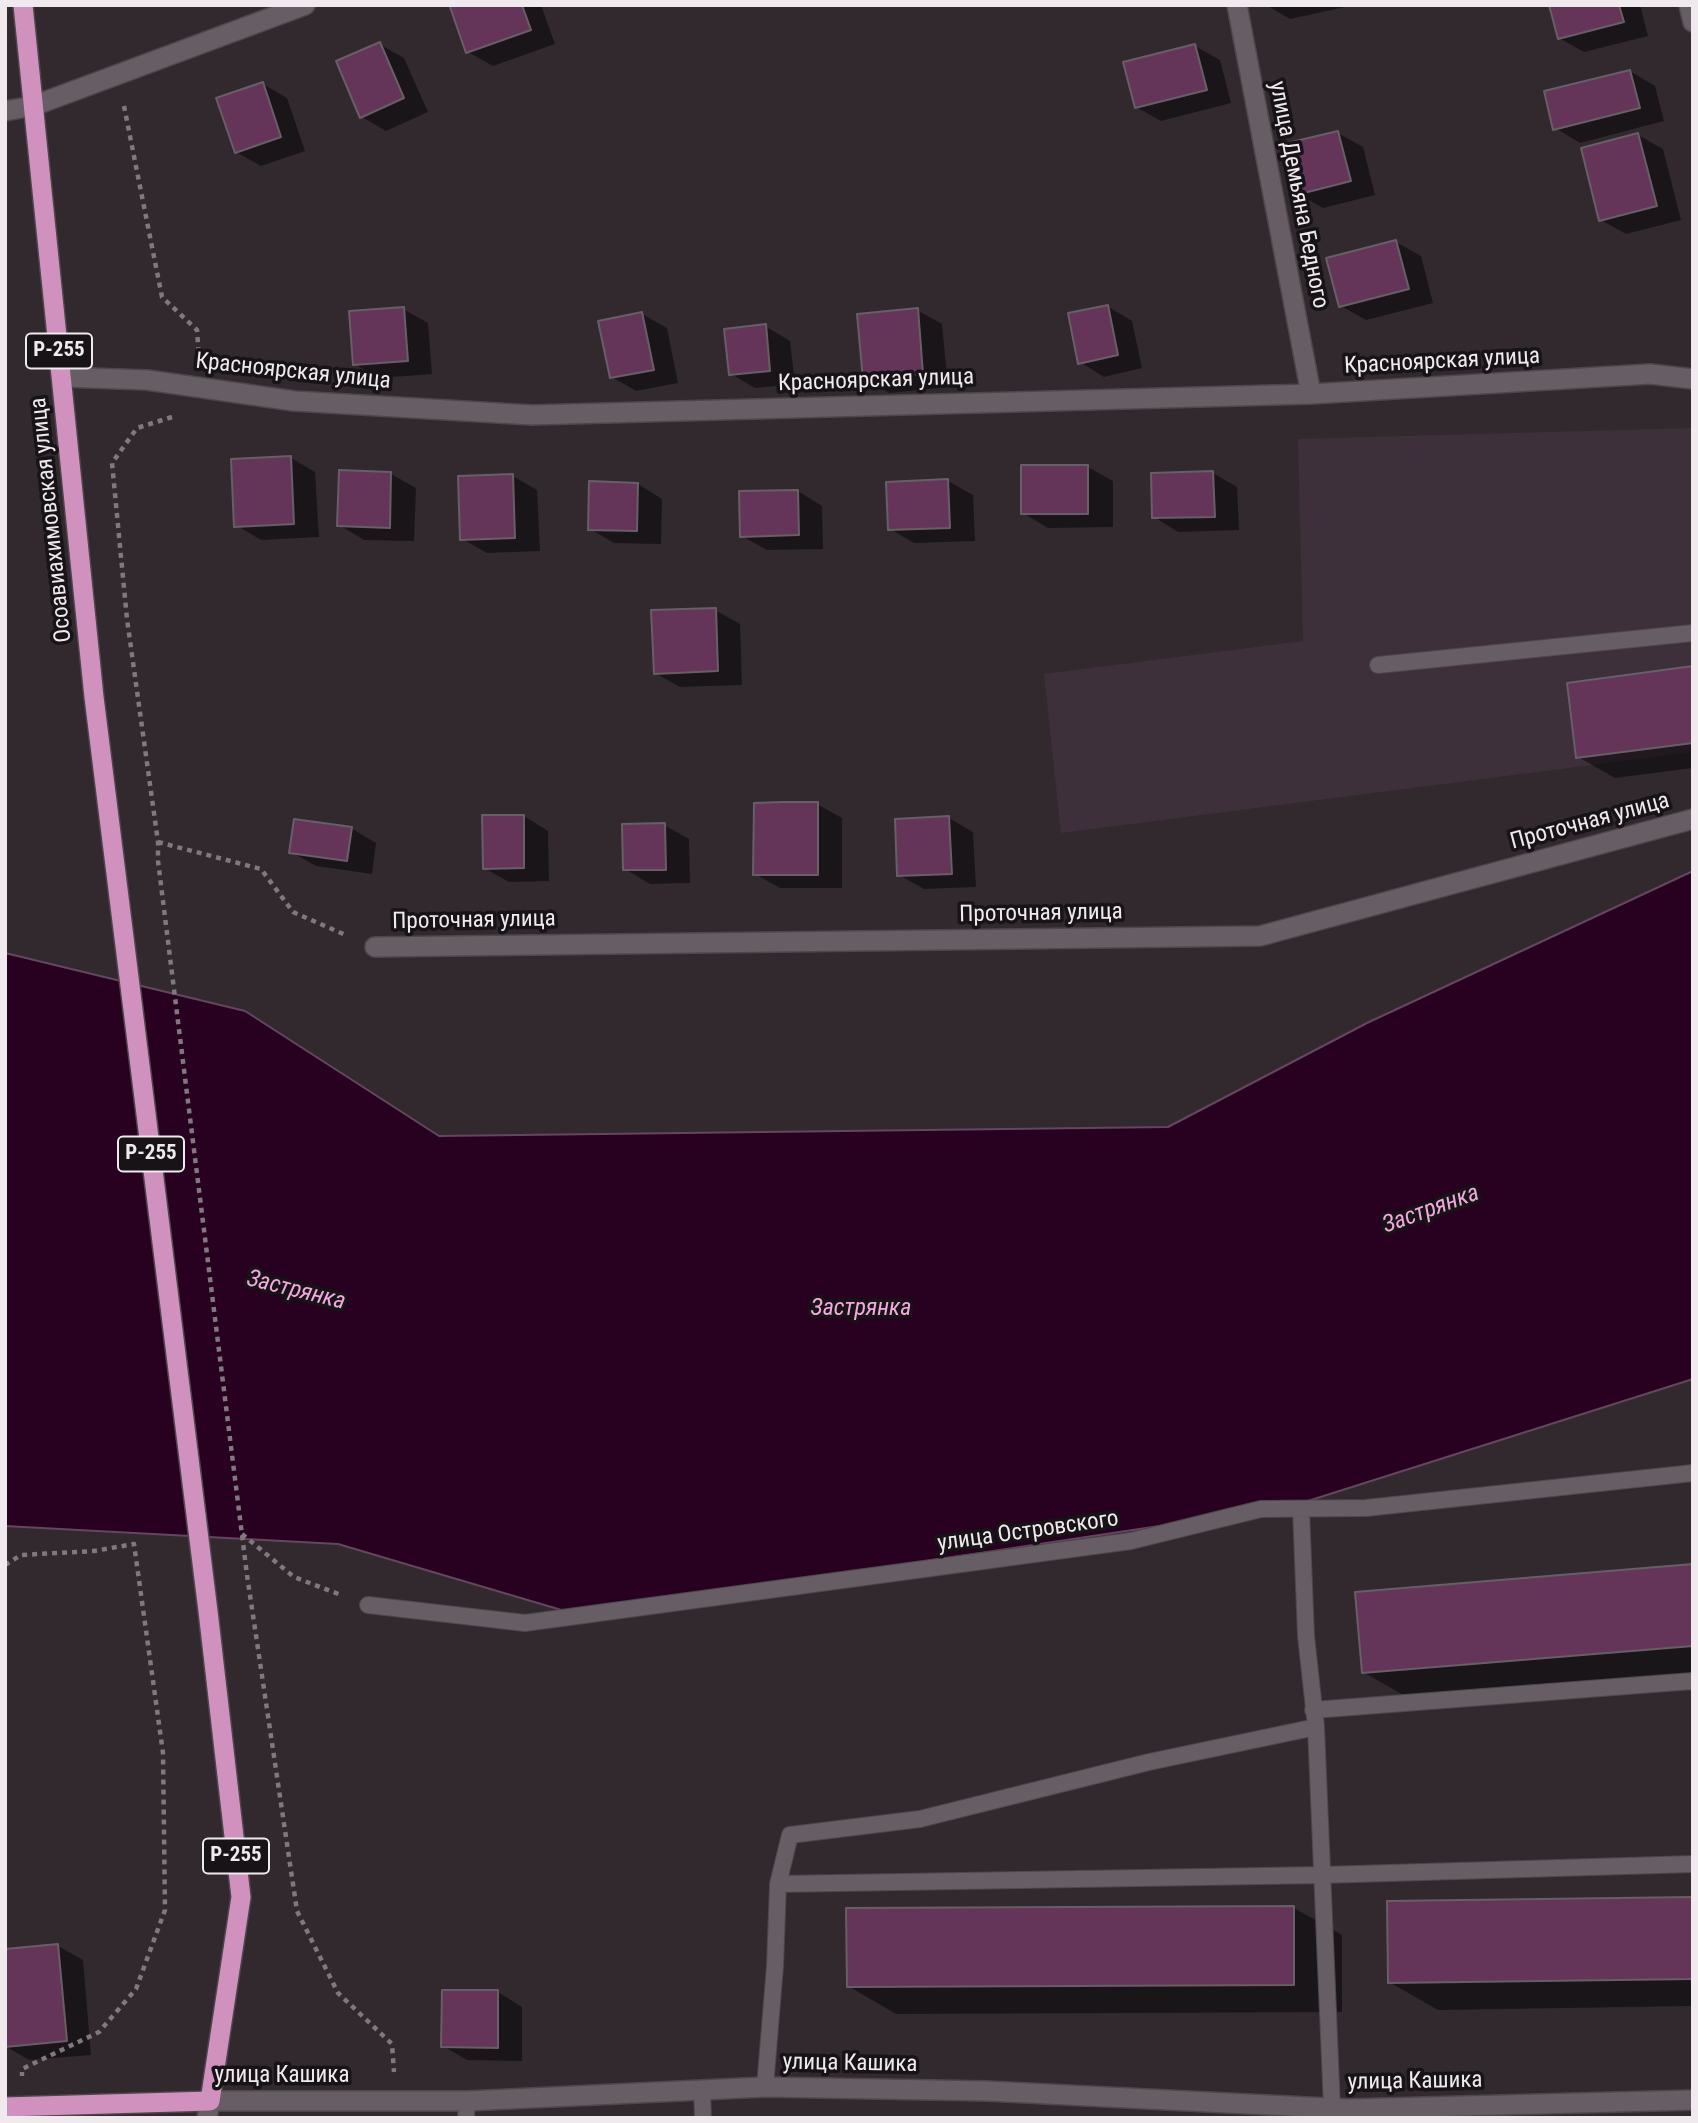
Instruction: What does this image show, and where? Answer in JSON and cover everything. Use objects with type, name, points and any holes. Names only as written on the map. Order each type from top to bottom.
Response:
[{"type":"highway","name":"Осоавиахимовская улица","points":[[23,5],[94,697],[241,1897],[208,2109]]},
{"type":"highway","name":"улица Кашика","points":[[5,2107],[208,2109]]},
{"type":"street","points":[[5,111],[33,106],[305,5]]},
{"type":"street","name":"улица Демьяна Бедного","points":[[1237,5],[1311,394]]},
{"type":"street","points":[[1689,5],[1693,22]]},
{"type":"street","name":"Красноярская улица","points":[[62,377],[147,380],[295,401],[531,415],[1311,394],[1650,374],[1693,379]]},
{"type":"street","name":"Проточная улица","points":[[375,947],[1260,936],[1693,820]]},
{"type":"street","name":"улица Кашика","points":[[208,2109],[396,2101],[467,2109],[765,2087],[987,2091],[1343,2112],[1693,2100]]},
{"type":"lane","points":[[1378,665],[1693,633]]},
{"type":"lane","name":"улица Островского","points":[[368,1605],[525,1623],[1131,1541],[1261,1509],[1366,1508],[1693,1474]]},
{"type":"lane","points":[[1301,1509],[1306,1636],[1316,1727],[1322,1875],[1343,2112]]},
{"type":"lane","points":[[1314,1710],[1693,1681]]},
{"type":"lane","points":[[765,2087],[775,1966],[778,1884],[790,1835],[920,1819],[1149,1762],[1316,1727]]},
{"type":"lane","points":[[778,1884],[1322,1875],[1693,1864]]},
{"type":"lane","points":[[702,2090],[703,2118]]},
{"type":"path","points":[[117,74],[162,297],[197,330],[201,387],[198,410],[137,428],[112,463],[127,619],[158,842],[247,1575],[297,1911],[338,1993],[392,2044],[396,2101]]},
{"type":"path","points":[[158,842],[261,869],[293,912],[375,947]]},
{"type":"path","points":[[242,1534],[293,1577],[368,1605]]},
{"type":"path","points":[[5,1565],[21,1555],[94,1551],[134,1544],[163,1753],[165,1910],[136,1989],[99,2032],[22,2069],[26,2108]]},
{"type":"shaded area","points":[[1693,428],[1693,752],[1061,833],[1044,674],[1303,641],[1298,439]]},
{"type":"water","name":"Застрянка","points":[[1693,871],[1693,1379],[1292,1506],[575,1614],[338,1544],[5,1526],[5,953],[245,1011],[439,1136],[1168,1127],[1367,1023]]},
{"type":"building","points":[[522,5],[531,30],[466,53],[450,7]]},
{"type":"building","points":[[1549,5],[1619,5],[1624,22],[1558,39]]},
{"type":"building","points":[[380,42],[404,98],[360,118],[336,61]]},
{"type":"building","points":[[1195,44],[1207,90],[1135,108],[1123,62]]},
{"type":"building","points":[[1630,70],[1640,108],[1553,130],[1544,91]]},
{"type":"building","points":[[263,82],[281,137],[235,153],[216,98]]},
{"type":"building","points":[[1338,131],[1351,181],[1296,195],[1283,144]]},
{"type":"building","points":[[1638,133],[1657,206],[1599,221],[1581,148]]},
{"type":"building","points":[[1396,240],[1409,289],[1339,307],[1326,258]]},
{"type":"building","points":[[1108,305],[1118,355],[1078,364],[1068,313]]},
{"type":"building","points":[[404,307],[408,361],[353,365],[349,311]]},
{"type":"building","points":[[918,308],[923,374],[863,380],[857,314]]},
{"type":"building","points":[[642,312],[654,370],[610,378],[598,321]]},
{"type":"building","points":[[766,324],[770,371],[729,375],[724,329]]},
{"type":"building","points":[[291,456],[294,524],[234,527],[231,459]]},
{"type":"building","points":[[1021,465],[1088,465],[1088,514],[1021,514]]},
{"type":"building","points":[[339,470],[391,472],[390,528],[337,526]]},
{"type":"building","points":[[1213,471],[1215,517],[1152,518],[1151,473]]},
{"type":"building","points":[[513,474],[515,538],[460,540],[458,476]]},
{"type":"building","points":[[948,479],[950,528],[888,530],[886,482]]},
{"type":"building","points":[[589,481],[638,483],[637,531],[588,530]]},
{"type":"building","points":[[798,490],[799,535],[740,537],[739,491]]},
{"type":"building","points":[[716,608],[718,671],[654,674],[651,610]]},
{"type":"building","points":[[1693,666],[1693,743],[1576,758],[1567,683]]},
{"type":"building","points":[[818,802],[818,875],[753,875],[754,803]]},
{"type":"building","points":[[482,815],[524,815],[524,868],[483,869]]},
{"type":"building","points":[[949,816],[952,874],[897,876],[895,819]]},
{"type":"building","points":[[294,819],[352,827],[347,861],[289,853]]},
{"type":"building","points":[[665,823],[666,870],[623,870],[622,824]]},
{"type":"building","points":[[1693,1564],[1693,1646],[1362,1673],[1355,1592]]},
{"type":"building","points":[[1693,1897],[1693,1979],[1388,1983],[1387,1901]]},
{"type":"building","points":[[1294,1906],[1294,1985],[847,1987],[846,1908]]},
{"type":"building","points":[[58,1944],[67,2041],[5,2047],[5,1949]]},
{"type":"building","points":[[442,1990],[498,1990],[498,2048],[441,2047]]}]
